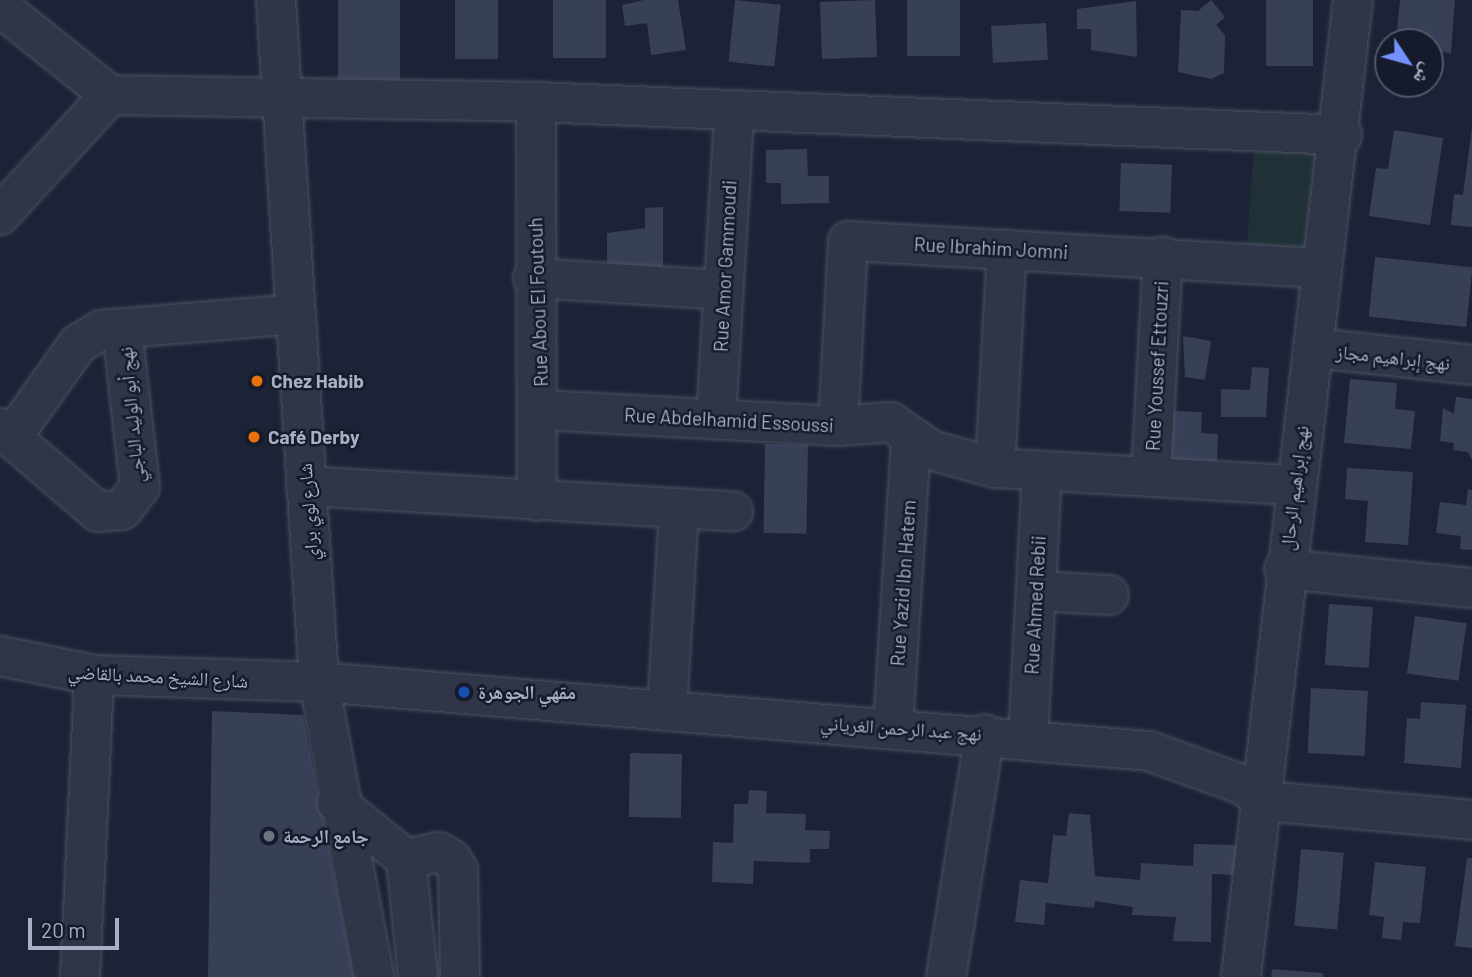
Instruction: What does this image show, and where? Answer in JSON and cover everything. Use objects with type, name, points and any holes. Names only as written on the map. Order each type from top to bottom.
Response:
[{"type":"street","name":"شارع لوي براي","points":[[276,0],[319,682],[338,803],[374,977]]},
{"type":"street","name":"نهج إبراهيم الرحال","points":[[1241,977],[1265,801],[1293,485],[1314,348],[1320,268],[1342,135],[1353,0]]},
{"type":"street","points":[[0,7],[110,95],[284,95],[536,102],[734,113],[1342,135]]},
{"type":"street","points":[[0,215],[110,95]]},
{"type":"street","name":"Rue Abou El Foutouh","points":[[536,102],[533,278],[541,410],[537,501]]},
{"type":"street","name":"Rue Amor Gammoudi","points":[[716,419],[734,113]]},
{"type":"street","name":"Rue Ibrahim Jomni","points":[[838,426],[848,241],[1163,256],[1320,268]]},
{"type":"street","points":[[995,468],[1007,249]]},
{"type":"street","name":"Rue Youssef Ettouzri","points":[[1151,476],[1163,256]]},
{"type":"street","points":[[533,278],[723,290]]},
{"type":"street","points":[[6,433],[78,344],[101,330],[295,314]]},
{"type":"street","name":"نهج أبو الوليد الباجي","points":[[6,433],[98,512],[122,510],[134,500],[140,487],[122,329]]},
{"type":"street","name":"نهج إبراهيم مجاز","points":[[1314,348],[1472,365]]},
{"type":"street","name":"Rue Abdelhamid Essoussi","points":[[541,410],[838,426],[891,422],[911,438],[995,468],[1293,485]]},
{"type":"street","name":"Rue Yazid Ibn Hatem","points":[[893,727],[911,438]]},
{"type":"street","name":"Rue Ahmed Rebii","points":[[1028,739],[1042,471]]},
{"type":"street","points":[[306,485],[733,511]]},
{"type":"street","points":[[667,710],[679,508]]},
{"type":"street","points":[[1284,569],[1472,588]]},
{"type":"street","points":[[1036,591],[1109,595]]},
{"type":"street","name":"شارع الشيخ محمد بالقاضي","points":[[0,656],[94,675],[319,682]]},
{"type":"street","points":[[80,977],[94,675]]},
{"type":"street","name":"نهج عبد الرحمن الغرياني","points":[[319,682],[985,734],[1149,751],[1241,784],[1265,801],[1472,820]]},
{"type":"street","points":[[946,977],[985,734]]},
{"type":"street","points":[[338,803],[406,859],[418,977]]},
{"type":"street","points":[[406,859],[439,852],[458,870],[460,977]]},
{"type":"shaded area","points":[[1254,144],[1326,149],[1319,254],[1247,249]]},
{"type":"building","points":[[338,0],[400,0],[400,81],[338,81]]},
{"type":"building","points":[[455,0],[498,0],[498,59],[455,59]]},
{"type":"building","points":[[553,0],[606,0],[606,58],[553,58]]},
{"type":"building","points":[[644,0],[678,0],[686,50],[651,55],[647,23],[625,26],[622,5]]},
{"type":"building","points":[[735,0],[781,5],[774,66],[729,62]]},
{"type":"building","points":[[875,0],[877,57],[822,59],[820,2]]},
{"type":"building","points":[[907,0],[960,0],[960,56],[907,56]]},
{"type":"building","points":[[1211,0],[1225,17],[1216,25],[1225,35],[1224,73],[1211,79],[1178,72],[1181,10],[1198,11]]},
{"type":"building","points":[[1266,0],[1313,0],[1313,66],[1266,66]]},
{"type":"building","points":[[1400,0],[1455,0],[1451,53],[1444,52],[1444,28],[1397,28]]},
{"type":"building","points":[[1136,1],[1137,57],[1091,50],[1091,29],[1077,29],[1077,9]]},
{"type":"building","points":[[1046,23],[1048,60],[993,63],[991,26]]},
{"type":"building","points":[[1472,127],[1472,227],[1451,225],[1454,194],[1463,195]]},
{"type":"building","points":[[1394,130],[1443,138],[1430,225],[1369,216],[1376,168],[1388,169]]},
{"type":"building","points":[[807,149],[808,176],[829,176],[829,203],[781,204],[781,183],[766,183],[766,150]]},
{"type":"building","points":[[1121,163],[1172,165],[1170,213],[1119,211]]},
{"type":"building","points":[[663,207],[663,278],[607,266],[607,233],[645,228],[645,208]]},
{"type":"building","points":[[1375,257],[1472,267],[1466,327],[1369,317]]},
{"type":"building","points":[[1183,336],[1211,341],[1205,380],[1185,377]]},
{"type":"building","points":[[1252,367],[1269,368],[1266,417],[1221,417],[1221,389],[1250,390]]},
{"type":"building","points":[[1350,379],[1397,383],[1395,409],[1415,411],[1411,449],[1344,443]]},
{"type":"building","points":[[1456,397],[1472,399],[1472,460],[1468,452],[1453,450],[1454,443],[1440,441],[1443,408],[1454,414]]},
{"type":"building","points":[[1172,411],[1202,412],[1201,433],[1218,434],[1217,464],[1169,462]]},
{"type":"building","points":[[765,444],[808,445],[806,534],[763,533]]},
{"type":"building","points":[[1347,468],[1413,472],[1408,545],[1365,542],[1368,501],[1345,499]]},
{"type":"building","points":[[1468,489],[1472,490],[1472,550],[1460,549],[1461,536],[1436,533],[1440,502],[1466,505]]},
{"type":"building","points":[[1329,604],[1373,607],[1369,668],[1325,665]]},
{"type":"building","points":[[1415,616],[1466,623],[1458,681],[1407,673]]},
{"type":"building","points":[[1311,688],[1368,691],[1365,756],[1308,753]]},
{"type":"building","points":[[1421,702],[1466,705],[1461,768],[1404,763],[1407,718],[1420,719]]},
{"type":"building","name":"جامع الرحمة","points":[[212,711],[303,715],[354,977],[208,977]]},
{"type":"building","points":[[630,753],[682,754],[681,818],[629,817]]},
{"type":"building","points":[[749,790],[767,791],[766,813],[806,814],[805,830],[830,831],[829,849],[810,849],[810,863],[754,861],[753,884],[712,882],[713,842],[733,843],[734,804],[748,804]]},
{"type":"building","points":[[1069,813],[1090,815],[1095,876],[1140,880],[1141,863],[1193,866],[1194,844],[1239,845],[1238,875],[1212,874],[1211,942],[1173,941],[1176,917],[1132,915],[1133,907],[1095,901],[1094,908],[1046,903],[1044,925],[1015,922],[1020,880],[1048,883],[1053,835],[1066,836]]},
{"type":"building","points":[[1301,849],[1344,853],[1337,929],[1294,926]]},
{"type":"building","points":[[1467,858],[1472,858],[1472,948],[1455,946]]},
{"type":"building","points":[[1375,862],[1426,867],[1420,923],[1403,922],[1401,940],[1382,938],[1384,917],[1369,915]]},
{"type":"building","points":[[1272,969],[1323,973],[1323,977],[1271,977]]},
{"type":"place","name":"Chez Habib","points":[[257,381]]},
{"type":"place","name":"Café Derby","points":[[254,437]]},
{"type":"place","name":"مقهي الجوهرة","points":[[464,692]]},
{"type":"place","name":"جامع الرحمة","points":[[269,836]]}]
